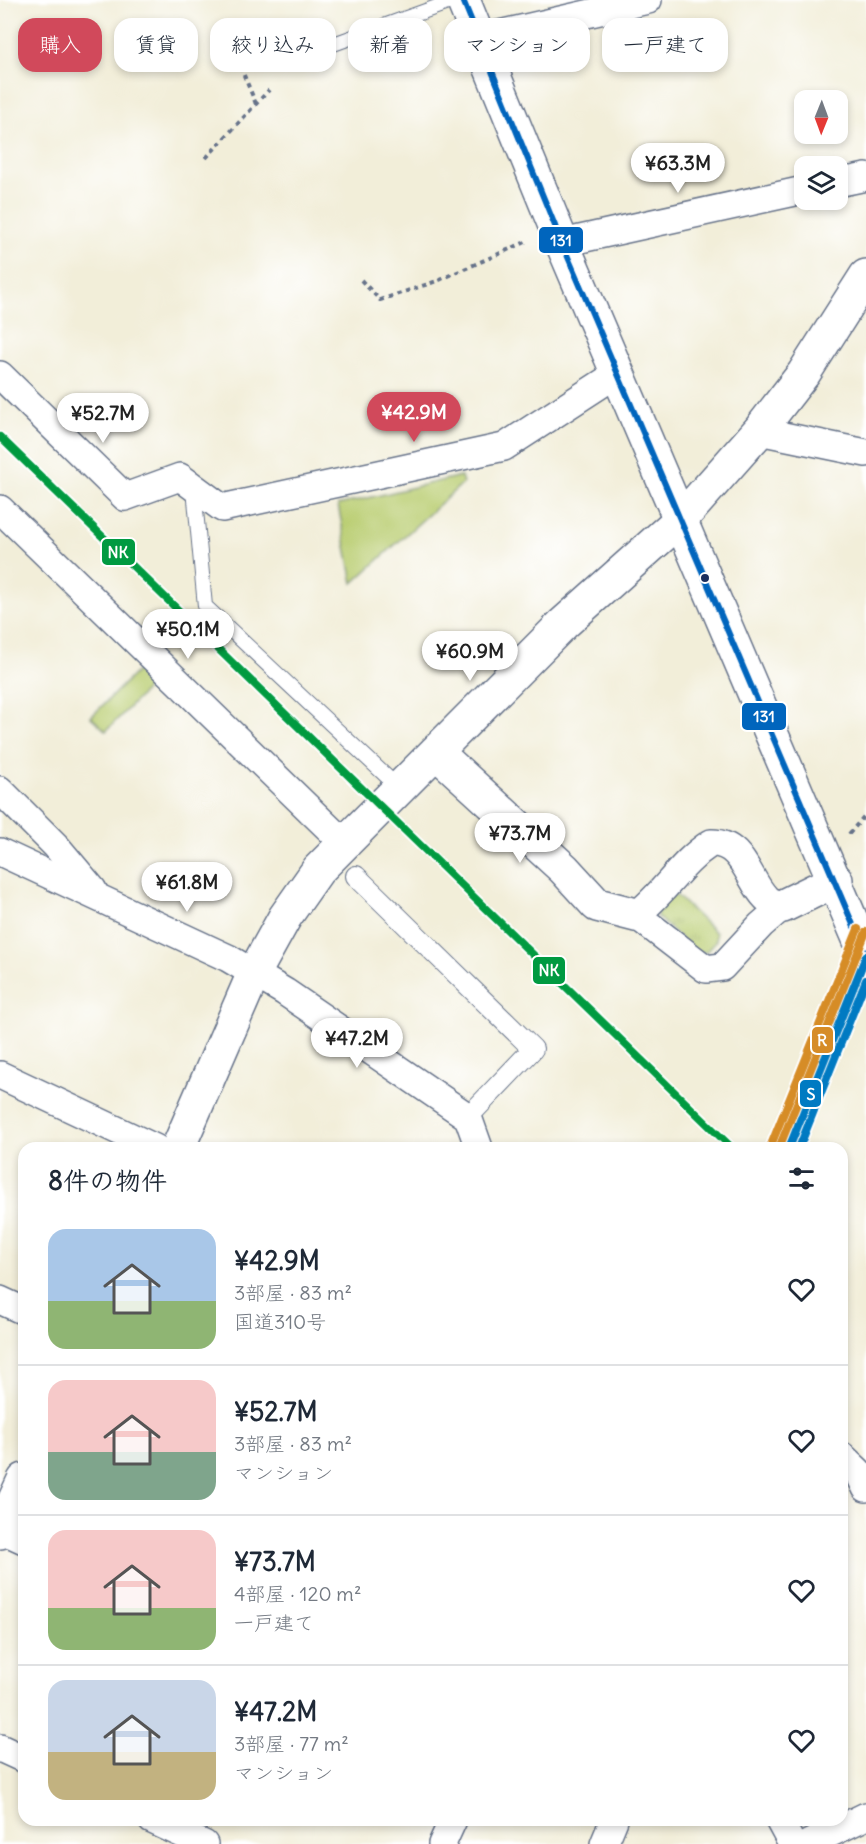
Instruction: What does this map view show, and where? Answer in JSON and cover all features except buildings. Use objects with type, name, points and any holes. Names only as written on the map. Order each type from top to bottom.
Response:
[{"type":"main road","points":[[463,0],[469,18]]},
{"type":"main road","points":[[491,72],[866,956]]},
{"type":"main road","points":[[181,1142],[254,973],[285,917],[318,870],[563,624],[681,519],[759,431],[804,373],[866,276]]},
{"type":"main road","points":[[436,752],[564,869],[597,904],[636,915]]},
{"type":"main road","points":[[783,906],[840,891]]},
{"type":"main road","points":[[6,1533],[18,1498]]},
{"type":"street","points":[[569,18],[648,0]]},
{"type":"street","points":[[848,181],[866,177]]},
{"type":"street","points":[[562,243],[794,192]]},
{"type":"street","points":[[0,375],[125,496],[180,477],[222,508],[504,447],[618,373]]},
{"type":"street","points":[[759,431],[866,453]]},
{"type":"street","points":[[0,509],[344,843]]},
{"type":"street","points":[[0,790],[57,846],[97,895]]},
{"type":"street","points":[[711,843],[718,843],[741,858],[766,900],[783,906],[722,967],[706,969],[636,915],[652,903],[679,868],[711,843]]},
{"type":"street","points":[[0,852],[97,895],[254,973],[468,1118],[477,1142]]},
{"type":"street","points":[[356,876],[533,1050],[468,1118]]},
{"type":"street","points":[[0,1075],[142,1142]]},
{"type":"street","points":[[0,1300],[18,1308]]},
{"type":"street","points":[[0,1748],[18,1756]]},
{"type":"street","points":[[848,1825],[866,1816]]},
{"type":"street","points":[[165,1826],[204,1844]]},
{"type":"street","points":[[442,1844],[450,1826]]},
{"type":"street","points":[[604,1844],[612,1826]]},
{"type":"street","points":[[782,1826],[792,1844]]},
{"type":"street","points":[[808,1844],[845,1826]]},
{"type":"lane","points":[[336,43],[456,0]]},
{"type":"lane","points":[[194,487],[205,606],[400,789]]},
{"type":"path","points":[[243,72],[256,104]]},
{"type":"path","points":[[206,158],[269,90]]},
{"type":"path","points":[[361,280],[380,300],[437,281],[529,241]]},
{"type":"path","points":[[845,838],[866,814]]},
{"type":"green space","points":[[461,476],[463,483],[353,583],[338,505]]},
{"type":"green space","points":[[142,666],[156,680],[106,731],[91,717]]},
{"type":"green space","points":[[675,894],[716,933],[716,941],[706,952],[696,952],[657,917],[657,907]]},
{"type":"transit line","name":"131","points":[[463,0],[562,243],[866,955]]},
{"type":"transit line","name":"NK","points":[[0,437],[726,1142]]},
{"type":"transit line","points":[[772,1142],[858,929]]},
{"type":"transit line","name":"R","points":[[781,1142],[866,932]]},
{"type":"transit line","name":"S","points":[[791,1142],[866,956]]},
{"type":"transit line","points":[[801,1142],[866,980]]}]
